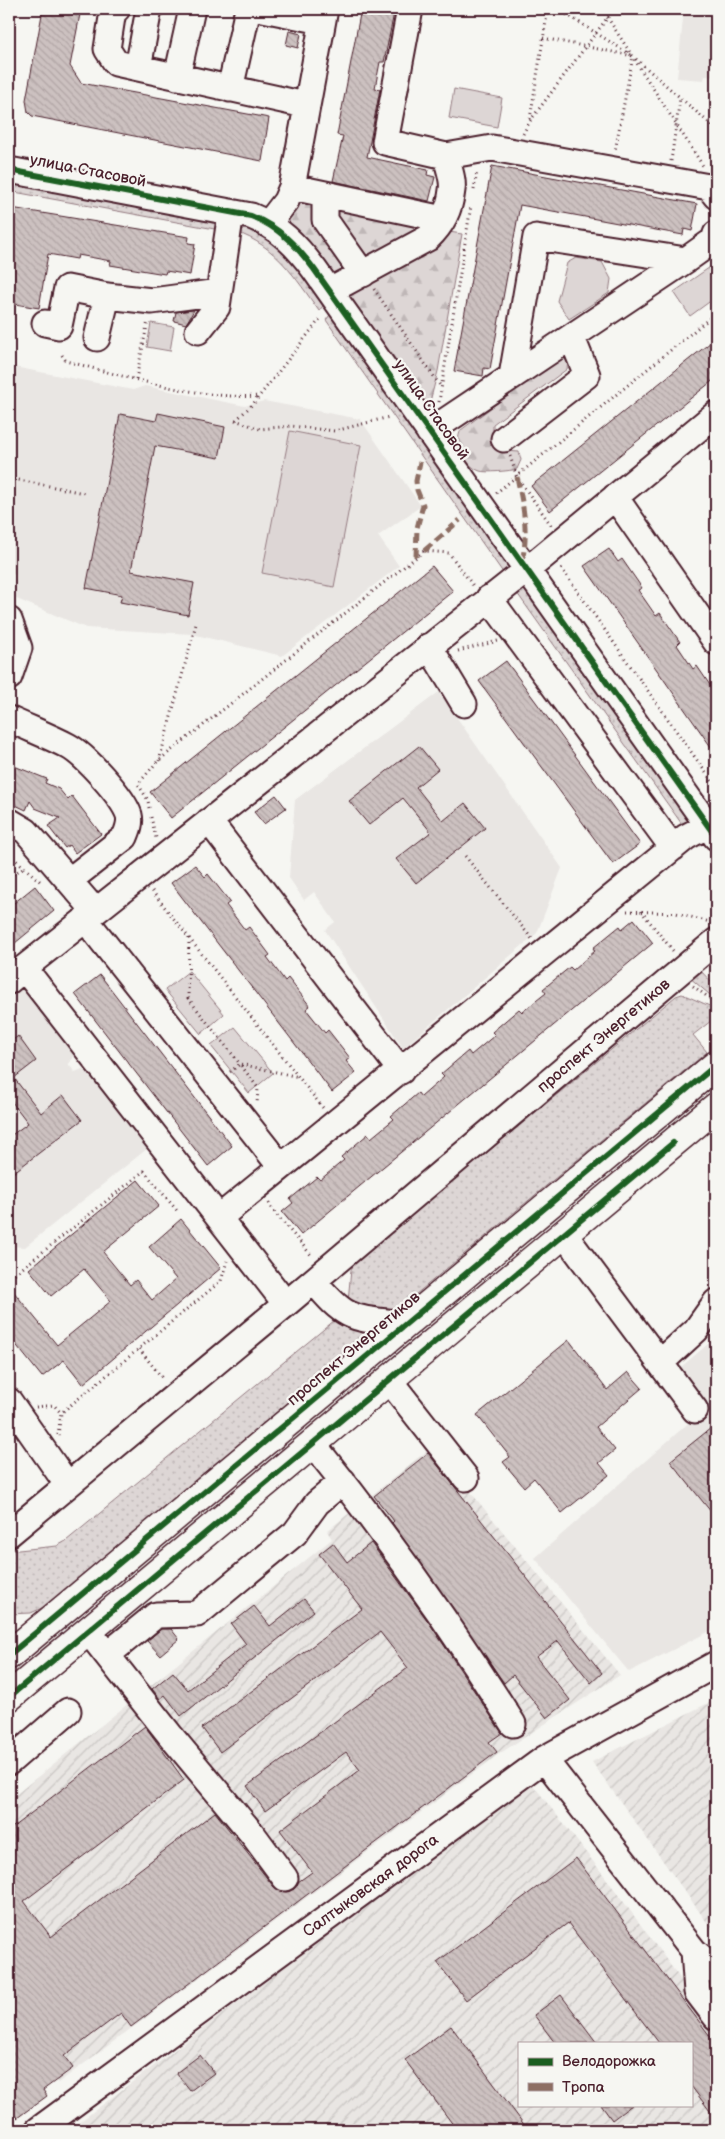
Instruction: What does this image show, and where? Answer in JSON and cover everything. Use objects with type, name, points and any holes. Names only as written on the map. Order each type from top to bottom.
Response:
[{"type":"main road","name":"проспект Энергетиков","points":[[11,1648],[716,1065]]},
{"type":"main road","points":[[9,1697],[716,1107]]},
{"type":"street","points":[[117,9],[112,12],[107,49],[116,63],[305,105]]},
{"type":"street","points":[[138,68],[150,9]]},
{"type":"street","points":[[176,77],[192,9]]},
{"type":"street","points":[[230,89],[248,9]]},
{"type":"street","points":[[263,9],[323,15],[305,105],[292,187],[286,201],[269,224]]},
{"type":"street","points":[[410,9],[385,142],[446,156],[482,148],[514,152],[668,179],[712,192]]},
{"type":"street","points":[[330,291],[428,238],[437,229],[443,219],[453,189],[446,156]]},
{"type":"street","name":"улица Стасовой","points":[[9,170],[231,212],[269,224],[298,248],[434,429],[482,505],[713,828]]},
{"type":"street","points":[[292,187],[325,196],[443,219]]},
{"type":"street","points":[[325,196],[325,220],[363,274]]},
{"type":"street","points":[[198,330],[217,307],[231,212]]},
{"type":"street","points":[[434,429],[686,260],[714,240],[716,234]]},
{"type":"street","points":[[512,376],[536,237],[686,260]]},
{"type":"street","points":[[45,323],[59,326],[67,288],[107,296],[152,301],[219,292]]},
{"type":"street","points":[[97,338],[107,296]]},
{"type":"street","points":[[504,439],[587,375],[572,338]]},
{"type":"street","points":[[286,1304],[227,1227],[16,974],[208,821],[432,651],[487,600],[716,414]]},
{"type":"street","points":[[615,497],[716,642]]},
{"type":"street","points":[[487,600],[518,636],[673,848]]},
{"type":"street","points":[[9,620],[19,648],[9,676]]},
{"type":"street","points":[[432,651],[464,704]]},
{"type":"street","points":[[9,719],[70,747],[91,764],[124,806],[129,816],[129,827],[125,837],[70,880]]},
{"type":"street","points":[[9,821],[26,831],[70,880],[90,915],[281,1167]]},
{"type":"street","points":[[208,821],[401,1071]]},
{"type":"street","points":[[227,1227],[259,1185],[686,837],[713,828]]},
{"type":"street","name":"проспект Энергетиков","points":[[9,1534],[62,1476],[286,1304],[314,1269],[715,932]]},
{"type":"street","points":[[564,1234],[695,1410]]},
{"type":"street","points":[[314,1269],[333,1310],[359,1319],[405,1324]]},
{"type":"street","points":[[660,1362],[696,1330],[716,1302]]},
{"type":"street","points":[[389,1380],[466,1478]]},
{"type":"street","points":[[9,1402],[62,1476]]},
{"type":"street","points":[[313,1444],[343,1481],[453,1632],[514,1724]]},
{"type":"street","points":[[108,1655],[156,1615],[197,1614],[295,1533],[317,1503],[343,1481]]},
{"type":"street","points":[[88,1631],[286,1878]]},
{"type":"street","name":"Салтыковская дорога","points":[[38,2130],[544,1759],[716,1664]]},
{"type":"street","points":[[9,1762],[68,1711]]},
{"type":"street","points":[[544,1759],[694,1951],[716,1970]]},
{"type":"street","points":[[694,1951],[697,1992],[716,2017]]},
{"type":"path","points":[[530,121],[548,9]]},
{"type":"path","points":[[558,9],[633,56],[716,129]]},
{"type":"path","points":[[602,9],[708,174],[712,192]]},
{"type":"path","points":[[514,152],[530,121],[614,9]]},
{"type":"path","points":[[543,38],[633,56]]},
{"type":"path","points":[[611,169],[633,56]]},
{"type":"path","points":[[668,179],[680,98]]},
{"type":"path","points":[[434,429],[482,148]]},
{"type":"path","points":[[363,274],[441,388]]},
{"type":"path","points":[[136,379],[152,301]]},
{"type":"path","points":[[482,505],[716,314]]},
{"type":"path","points":[[320,319],[244,414],[235,420],[260,429],[291,426],[335,431],[389,417]]},
{"type":"path","points":[[62,355],[66,361],[136,379],[235,397],[259,396]]},
{"type":"path","points":[[504,439],[517,477],[555,546],[716,787]]},
{"type":"path","points":[[9,478],[84,493]]},
{"type":"path","points":[[160,859],[148,800],[138,784],[158,761],[424,551],[449,553],[487,600]]},
{"type":"path","points":[[158,761],[196,624]]},
{"type":"path","points":[[432,651],[518,636]]},
{"type":"path","points":[[465,856],[543,954]]},
{"type":"path","points":[[9,877],[24,867]]},
{"type":"path","points":[[139,875],[335,1124]]},
{"type":"path","points":[[594,912],[641,911],[676,913],[715,932]]},
{"type":"path","points":[[641,911],[676,955]]},
{"type":"path","points":[[189,938],[188,998],[240,1064],[299,1077]]},
{"type":"path","points":[[689,983],[716,1003]]},
{"type":"path","points":[[15,1274],[144,1171],[179,1213]]},
{"type":"path","points":[[259,1185],[274,1213],[314,1269]]},
{"type":"path","points":[[62,1476],[56,1451],[61,1413],[221,1281],[227,1227]]},
{"type":"path","points":[[139,1349],[164,1380]]},
{"type":"shaded area","points":[[684,9],[716,9],[716,77],[705,76],[704,80],[677,78]]},
{"type":"shaded area","points":[[9,366],[133,390],[145,386],[245,406],[264,401],[360,419],[421,506],[378,536],[399,566],[282,656],[192,634],[86,628],[12,597],[16,575],[9,573]]},
{"type":"shaded area","points":[[439,692],[562,868],[537,933],[403,1048],[325,930],[335,922],[314,892],[304,900],[289,878],[295,800]]},
{"type":"shaded area","points":[[25,985],[74,1043],[75,1055],[68,1064],[75,1072],[85,1068],[94,1068],[153,1144],[25,1247],[9,1246],[9,996]]},
{"type":"shaded area","points":[[716,1337],[716,1628],[629,1672],[535,1558],[693,1419],[666,1380]]},
{"type":"shaded area","points":[[433,1446],[620,1675],[499,1754],[58,2083],[9,2017],[9,1800],[332,1539],[327,1531]]},
{"type":"shaded area","points":[[716,1699],[716,1935],[592,1762]]},
{"type":"shaded area","points":[[530,1781],[606,1878],[716,2027],[716,2130],[69,2130]]},
{"type":"green space","points":[[454,89],[502,98],[497,127],[449,118]]},
{"type":"green space","points":[[9,180],[220,220],[220,230],[9,191]]},
{"type":"green space","points":[[297,203],[319,204],[351,263],[333,281],[288,218]]},
{"type":"green space","points":[[331,207],[427,225],[368,261]]},
{"type":"green space","points":[[237,223],[274,238],[326,302],[319,311],[284,264],[262,245],[236,232]]},
{"type":"green space","points":[[449,232],[462,234],[438,371],[427,413],[344,295]]},
{"type":"green space","points":[[576,258],[602,262],[611,279],[609,293],[569,319],[557,301],[567,263]]},
{"type":"green space","points":[[716,263],[716,297],[690,316],[674,292]]},
{"type":"green space","points":[[333,311],[511,563],[504,574],[326,320]]},
{"type":"green space","points":[[151,323],[174,327],[170,351],[147,347]]},
{"type":"green space","points":[[563,358],[568,362],[567,369],[493,424],[493,430],[496,432],[505,451],[519,452],[521,460],[517,469],[483,472],[465,460],[458,442],[461,430],[546,367]]},
{"type":"green space","points":[[290,431],[361,445],[334,587],[262,573]]},
{"type":"green space","points":[[523,581],[690,819],[684,827],[512,586]]},
{"type":"green space","points":[[699,969],[716,987],[716,1000],[689,977]]},
{"type":"green space","points":[[189,971],[224,1014],[201,1034],[165,990]]},
{"type":"green space","points":[[682,994],[712,1007],[716,1011],[716,1017],[693,1035],[707,1052],[397,1310],[384,1315],[348,1301],[351,1270],[355,1262],[676,996]]},
{"type":"green space","points":[[235,1027],[273,1073],[249,1093],[211,1046]]},
{"type":"green space","points":[[335,1320],[354,1323],[373,1331],[48,1605],[31,1613],[9,1614],[9,1551],[57,1546],[66,1541]]},
{"type":"building","points":[[43,9],[81,9],[70,66],[81,83],[269,118],[262,161],[32,116],[28,112],[26,100]]},
{"type":"building","points":[[361,9],[390,9],[390,12],[394,13],[384,62],[380,62],[375,88],[380,89],[367,157],[428,170],[427,175],[435,177],[429,201],[333,181],[343,136],[337,135]]},
{"type":"building","points":[[289,31],[301,34],[298,48],[286,45]]},
{"type":"building","points":[[492,166],[697,204],[692,231],[684,229],[683,235],[520,205],[490,369],[484,368],[483,376],[454,371]]},
{"type":"building","points":[[11,208],[189,237],[188,243],[195,244],[190,275],[166,271],[165,274],[110,265],[111,261],[78,255],[77,259],[48,254],[39,308],[9,303],[9,211]]},
{"type":"building","points":[[194,310],[186,324],[174,321],[176,312]]},
{"type":"building","points":[[716,338],[716,378],[550,511],[531,486]]},
{"type":"building","points":[[158,413],[225,427],[219,458],[155,446],[131,571],[194,583],[188,615],[120,602],[122,595],[86,588],[120,414],[156,421]]},
{"type":"building","points":[[609,549],[618,562],[622,559],[642,588],[638,590],[656,616],[660,613],[680,642],[677,645],[693,669],[697,666],[716,694],[716,754],[584,566]]},
{"type":"building","points":[[432,566],[453,591],[171,818],[150,792]]},
{"type":"building","points":[[506,661],[640,844],[613,864],[479,681]]},
{"type":"building","points":[[419,746],[438,769],[416,787],[443,821],[465,803],[485,828],[416,883],[396,859],[431,832],[403,798],[369,825],[349,801]]},
{"type":"building","points":[[9,764],[47,779],[45,783],[59,789],[68,800],[72,796],[101,834],[75,853],[69,845],[65,848],[48,826],[60,818],[35,808],[30,801],[26,810],[9,802]]},
{"type":"building","points":[[276,795],[286,808],[264,824],[254,812]]},
{"type":"building","points":[[195,865],[205,877],[208,874],[230,902],[226,905],[245,930],[249,927],[270,955],[267,957],[285,981],[288,978],[310,1006],[306,1009],[325,1033],[328,1030],[350,1058],[346,1061],[356,1073],[332,1092],[171,883]]},
{"type":"building","points":[[35,886],[54,911],[9,948],[9,907]]},
{"type":"building","points":[[634,919],[653,943],[301,1235],[282,1212],[293,1203],[290,1199],[317,1177],[320,1180],[344,1160],[341,1157],[368,1134],[371,1138],[394,1119],[391,1116],[418,1093],[421,1097],[444,1077],[441,1074],[468,1051],[471,1055],[495,1035],[492,1032],[519,1009],[522,1012],[546,993],[543,989],[570,967],[573,970],[595,951],[593,948],[620,926],[622,929]]},
{"type":"building","points":[[100,975],[232,1146],[208,1166],[75,994]]},
{"type":"building","points":[[18,1036],[36,1061],[14,1078],[41,1113],[63,1095],[82,1120],[9,1176],[9,1137],[28,1123],[9,1098],[9,1043]]},
{"type":"building","points":[[138,1180],[159,1206],[103,1252],[130,1285],[136,1280],[152,1300],[176,1279],[149,1247],[181,1219],[221,1268],[83,1384],[64,1360],[42,1377],[9,1336],[9,1286],[57,1345],[111,1301],[84,1269],[51,1296],[29,1269]]},
{"type":"building","points":[[569,1340],[607,1390],[628,1372],[642,1388],[596,1427],[615,1450],[599,1463],[609,1475],[562,1513],[534,1478],[524,1487],[503,1462],[510,1457],[477,1415]]},
{"type":"building","points":[[716,1424],[716,1518],[670,1461]]},
{"type":"building","points":[[428,1453],[602,1673],[591,1683],[558,1641],[536,1657],[570,1700],[547,1718],[513,1675],[504,1683],[392,1523],[394,1521],[374,1496]]},
{"type":"building","points":[[333,1543],[347,1562],[371,1543],[430,1624],[502,1733],[489,1742],[497,1752],[131,2027],[121,2013],[64,2056],[73,2068],[43,2090],[47,2096],[17,2118],[9,2107],[9,1830],[145,1726],[184,1780],[24,1901],[51,1937],[215,1812],[274,1887],[286,1892],[294,1889],[298,1882],[312,1872],[280,1830],[360,1770],[346,1752],[265,1811],[247,1786],[408,1668],[380,1632],[220,1752],[202,1728],[362,1609],[319,1554]]},
{"type":"building","points":[[304,1599],[314,1611],[181,1716],[165,1695],[160,1699],[152,1689],[173,1672],[188,1690],[246,1644],[231,1624],[254,1606],[270,1626]]},
{"type":"building","points":[[161,1629],[171,1629],[179,1639],[160,1655],[147,1641]]},
{"type":"building","points":[[576,1858],[716,2044],[716,2119],[692,2087],[692,2042],[658,2042],[568,1923],[466,2000],[437,1962]]},
{"type":"building","points":[[561,1995],[596,2042],[554,2042],[534,2015]]},
{"type":"building","points":[[451,2026],[528,2130],[457,2130],[405,2060]]},
{"type":"building","points":[[200,2055],[214,2073],[190,2091],[176,2073]]},
{"type":"building","points":[[602,2106],[631,2106],[612,2120]]},
{"type":"marked path","points":[[416,557],[417,528],[423,505],[417,490],[416,481],[420,462]]},
{"type":"marked path","points":[[517,477],[525,529],[522,561]]},
{"type":"marked path","points":[[424,551],[460,520]]},
{"type":"cycle path","points":[[9,170],[251,216],[261,220],[286,238],[314,269],[716,837]]},
{"type":"cycle path","points":[[9,1655],[716,1065]]},
{"type":"cycle path","points":[[9,1697],[673,1143]]}]
